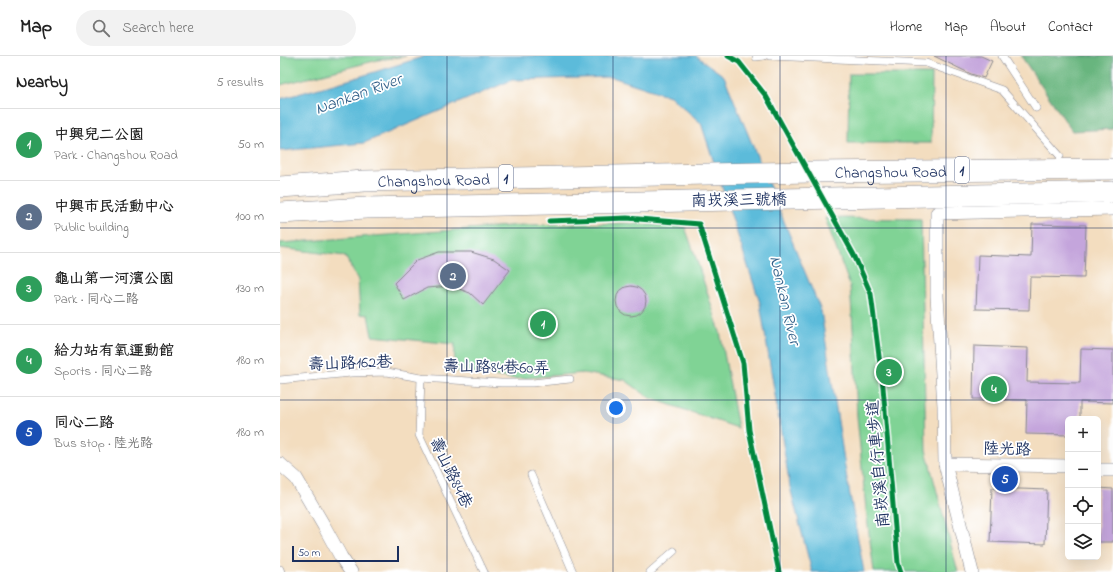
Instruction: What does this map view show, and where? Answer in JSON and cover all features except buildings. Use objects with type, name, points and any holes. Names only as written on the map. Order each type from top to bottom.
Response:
[{"type":"main road","name":"Changshou Road","points":[[812,172],[1113,169]]},
{"type":"main road","name":"南崁溪三號橋","points":[[648,175],[812,172]]},
{"type":"main road","name":"Changshou Road","points":[[280,187],[364,181],[648,175]]},
{"type":"main road","name":"Changshou Road","points":[[829,197],[1113,192]]},
{"type":"main road","name":"南崁溪三號橋","points":[[648,201],[829,197]]},
{"type":"main road","name":"Changshou Road","points":[[280,213],[366,208],[648,201]]},
{"type":"street","points":[[972,572],[946,465],[937,296],[937,213],[1113,209]]},
{"type":"street","points":[[280,464],[296,478],[351,572]]},
{"type":"street","name":"陸光路","points":[[946,465],[1065,466]]},
{"type":"street","name":"陸光路","points":[[946,465],[1065,469]]},
{"type":"street","points":[[1101,466],[1113,466]]},
{"type":"street","points":[[1101,470],[1113,470]]},
{"type":"lane","points":[[770,56],[926,63],[1002,90],[1060,156]]},
{"type":"lane","points":[[1002,56],[1036,108]]},
{"type":"lane","name":"壽山路162巷","points":[[280,380],[387,372],[420,378]]},
{"type":"lane","name":"壽山路84巷60弄","points":[[420,378],[532,383],[570,379]]},
{"type":"lane","name":"壽山路84巷","points":[[420,378],[418,435],[484,572]]},
{"type":"lane","points":[[531,475],[573,572]]},
{"type":"lane","points":[[650,572],[674,551]]},
{"type":"green space","points":[[280,56],[406,56],[378,60],[280,85]]},
{"type":"green space","points":[[1021,56],[1113,56],[1113,129],[1072,131]]},
{"type":"green space","points":[[849,74],[932,74],[931,143],[848,143]]},
{"type":"green space","points":[[825,218],[921,219],[926,450],[958,572],[874,572],[866,510],[857,416],[850,286]]},
{"type":"green space","points":[[626,223],[685,227],[720,332],[738,428],[650,398],[625,380],[583,373],[516,379],[454,371],[455,344],[372,336],[368,315],[360,314],[358,280],[345,256],[280,248],[280,243],[522,225]]},
{"type":"water","name":"Nankan River","points":[[426,56],[696,56],[724,76],[821,311],[846,473],[864,572],[812,572],[790,487],[760,303],[701,123],[670,96],[612,77],[512,80],[364,143],[280,151],[280,99]]},
{"type":"cycle path","name":"南崁溪自行車步道","points":[[728,56],[739,62],[766,96],[854,255],[871,294],[883,387],[898,563],[901,572]]},
{"type":"cycle path","points":[[549,221],[627,218],[699,224],[743,363],[749,430],[779,572]]},
{"type":"place","name":"中興市民活動中心","points":[[453,276]]},
{"type":"place","name":"中興兒二公園","points":[[543,324]]},
{"type":"place","name":"龜山第一河濱公園","points":[[889,372]]},
{"type":"place","name":"給力站有氧運動館","points":[[994,389]]},
{"type":"place","name":"同心二路","points":[[1005,479]]}]
